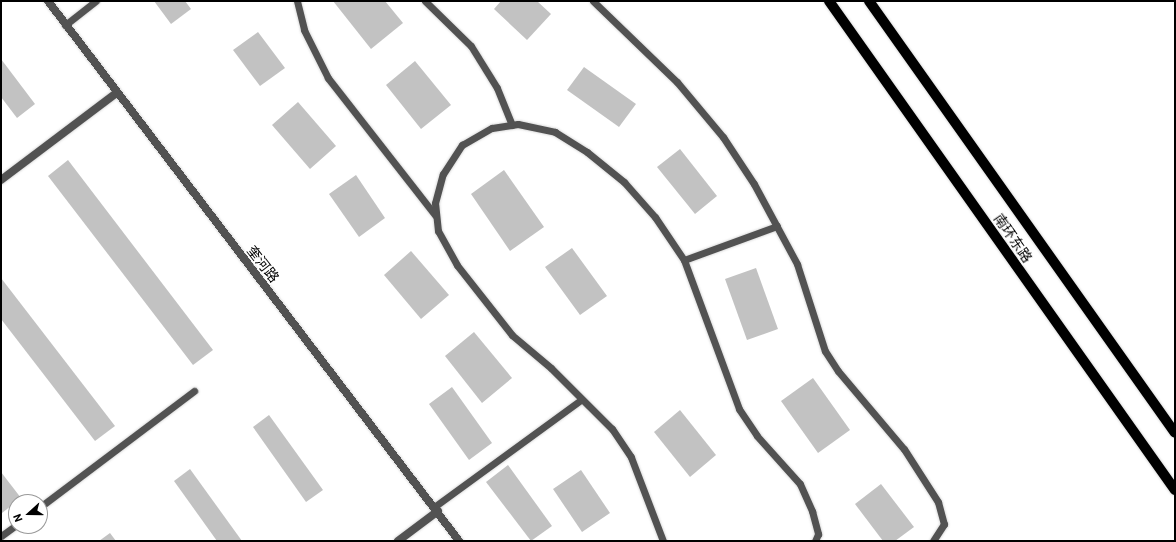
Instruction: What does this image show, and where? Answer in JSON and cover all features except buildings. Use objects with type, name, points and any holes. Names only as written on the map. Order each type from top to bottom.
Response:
[{"type":"main road","name":"南环东路","points":[[829,1],[1175,490]]},
{"type":"main road","name":"南环东路","points":[[869,1],[1175,433]]},
{"type":"street","name":"奎河路","points":[[48,1],[115,94],[436,509],[459,541]]},
{"type":"street","points":[[1,180],[115,94]]},
{"type":"street","points":[[398,541],[436,509]]},
{"type":"lane","points":[[65,25],[96,1]]},
{"type":"lane","points":[[297,1],[304,30],[328,78],[436,217]]},
{"type":"lane","points":[[425,1],[471,46],[497,88],[512,125]]},
{"type":"lane","points":[[594,1],[676,82],[723,137],[778,226],[797,264],[825,351],[838,371],[904,449],[938,502],[944,524],[933,541]]},
{"type":"lane","points":[[663,541],[631,457],[612,429],[581,400],[551,368],[512,335],[482,299],[438,231],[435,203],[443,174],[462,145],[492,128],[512,125],[555,132],[587,152],[624,182],[655,217],[684,260],[739,409],[757,436],[800,484],[812,511],[818,534],[815,541]]},
{"type":"lane","points":[[684,260],[778,226]]},
{"type":"lane","points":[[48,501],[194,391]]},
{"type":"lane","points":[[436,509],[581,400]]}]
